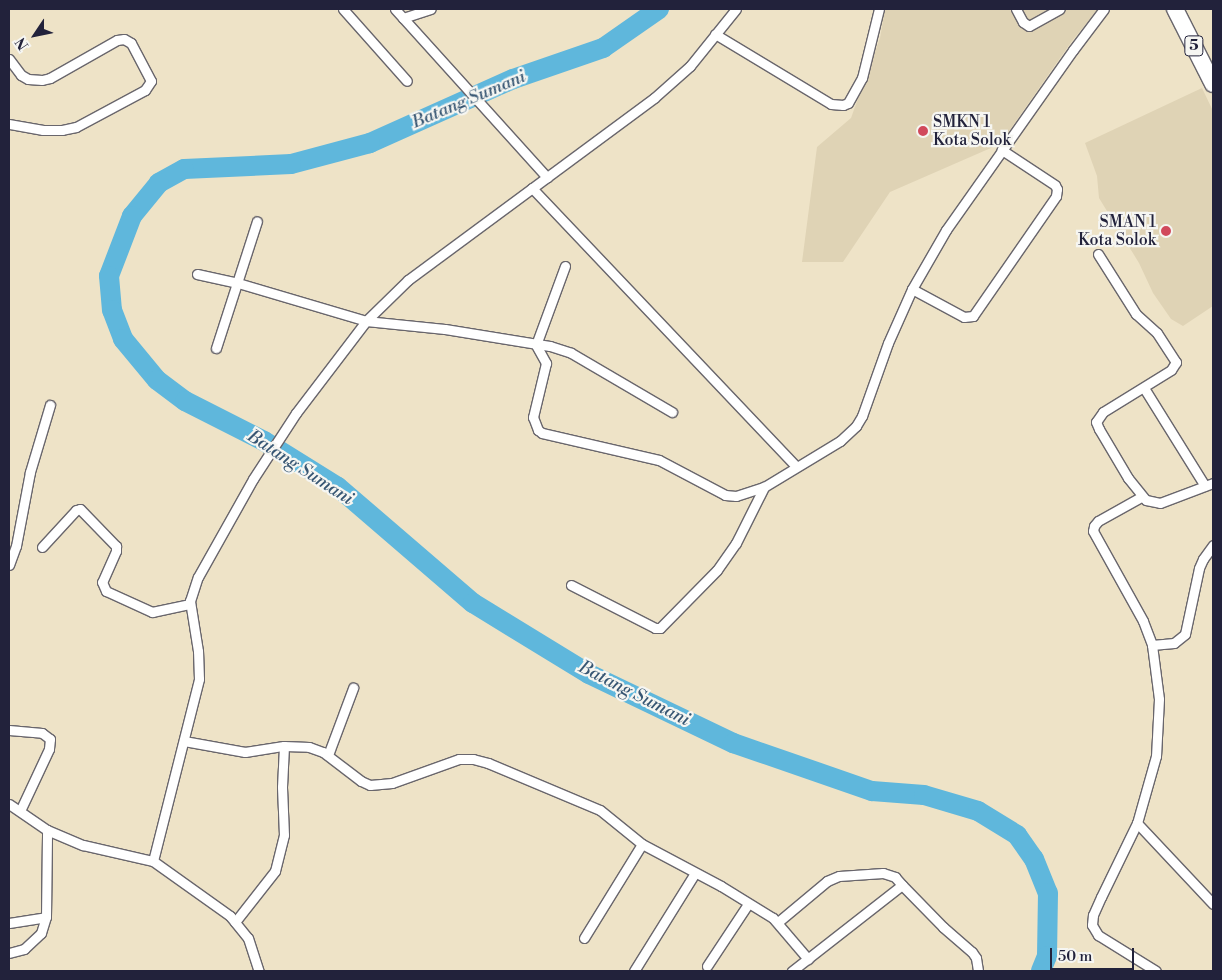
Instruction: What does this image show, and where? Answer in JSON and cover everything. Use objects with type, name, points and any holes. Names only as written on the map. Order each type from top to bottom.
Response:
[{"type":"highway","name":"5","points":[[1175,9],[1213,84]]},
{"type":"street","points":[[343,9],[407,81]]},
{"type":"street","points":[[395,9],[426,41],[547,177]]},
{"type":"street","points":[[403,18],[431,9]]},
{"type":"street","points":[[153,861],[199,679],[198,651],[190,604],[198,577],[252,478],[296,413],[366,321],[408,280],[654,98],[690,66],[736,9]]},
{"type":"street","points":[[715,34],[831,104],[844,105],[848,103],[862,78],[879,9]]},
{"type":"street","points":[[1016,9],[1023,22],[1028,26],[1060,9]]},
{"type":"street","points":[[565,266],[536,345],[546,363],[534,417],[535,425],[542,433],[649,457],[725,495],[736,496],[764,487],[840,441],[856,426],[862,416],[888,343],[912,289],[946,230],[1104,9]]},
{"type":"street","points":[[9,59],[21,75],[28,79],[42,80],[50,78],[117,40],[124,39],[131,43],[150,81],[145,90],[76,127],[62,130],[43,130],[9,124]]},
{"type":"street","points":[[912,289],[964,317],[972,316],[1056,196],[1057,189],[1055,185],[1002,150]]},
{"type":"street","points":[[532,188],[796,466]]},
{"type":"street","points":[[216,348],[257,221]]},
{"type":"street","points":[[1098,254],[1136,314],[1157,333],[1176,362],[1171,370],[1103,412],[1096,422],[1141,497],[1154,503],[1160,502],[1209,485],[1144,388]]},
{"type":"street","points":[[197,274],[238,283],[366,321],[445,329],[550,346],[571,353],[672,412]]},
{"type":"street","points":[[9,565],[16,546],[30,472],[50,405]]},
{"type":"street","points":[[571,585],[655,628],[660,628],[717,570],[736,543],[764,487]]},
{"type":"street","points":[[1141,497],[1098,521],[1093,531],[1143,620],[1152,644],[1159,699],[1154,766],[1138,823],[1101,897],[1093,915],[1092,925],[1098,935],[1156,971]]},
{"type":"street","points":[[42,547],[76,510],[80,509],[116,546],[116,551],[102,582],[106,590],[152,612],[190,604]]},
{"type":"street","points":[[1152,644],[1174,642],[1185,634],[1199,568],[1203,559],[1213,547]]},
{"type":"street","points":[[328,755],[353,688]]},
{"type":"street","points":[[9,730],[42,733],[50,740],[49,749],[20,811]]},
{"type":"street","points":[[184,741],[245,752],[300,745],[328,755],[361,781],[370,785],[392,783],[459,759],[473,759],[488,763],[585,802],[600,810],[642,844],[778,922],[808,958]]},
{"type":"street","points":[[235,922],[275,871],[284,835],[282,787],[284,746]]},
{"type":"street","points":[[9,804],[47,830],[107,852],[153,861],[235,922],[248,938],[259,971]]},
{"type":"street","points":[[1138,823],[1213,904]]},
{"type":"street","points":[[9,953],[24,949],[33,943],[41,933],[46,917],[47,830]]},
{"type":"street","points":[[584,938],[642,844]]},
{"type":"street","points":[[634,971],[695,873]]},
{"type":"street","points":[[778,922],[827,881],[839,876],[883,873],[895,877],[943,927],[972,952],[976,958],[978,971]]},
{"type":"street","points":[[792,971],[902,885]]},
{"type":"street","points":[[707,966],[748,904]]},
{"type":"street","points":[[9,923],[46,917]]},
{"type":"shaded area","name":"SMKN 1 Kota Solok","points":[[885,9],[1098,9],[1072,41],[1000,144],[890,192],[843,262],[802,262],[817,147],[851,118],[880,38]]},
{"type":"shaded area","name":"SMAN 1 Kota Solok","points":[[1202,88],[1213,111],[1213,306],[1183,326],[1171,319],[1153,293],[1139,263],[1099,198],[1097,176],[1085,143]]},
{"type":"waterway","name":"Batang Sumani","points":[[659,9],[603,48],[513,79],[370,143],[291,164],[184,169],[159,183],[132,216],[109,276],[112,310],[123,339],[157,380],[185,401],[264,441],[338,487],[473,603],[589,674],[733,743],[872,791],[924,795],[978,811],[1017,835],[1034,859],[1048,893],[1047,956],[1041,971]]},
{"type":"place","name":"SMKN 1 Kota Solok","points":[[923,131]]},
{"type":"place","name":"SMAN 1 Kota Solok","points":[[1166,231]]}]
